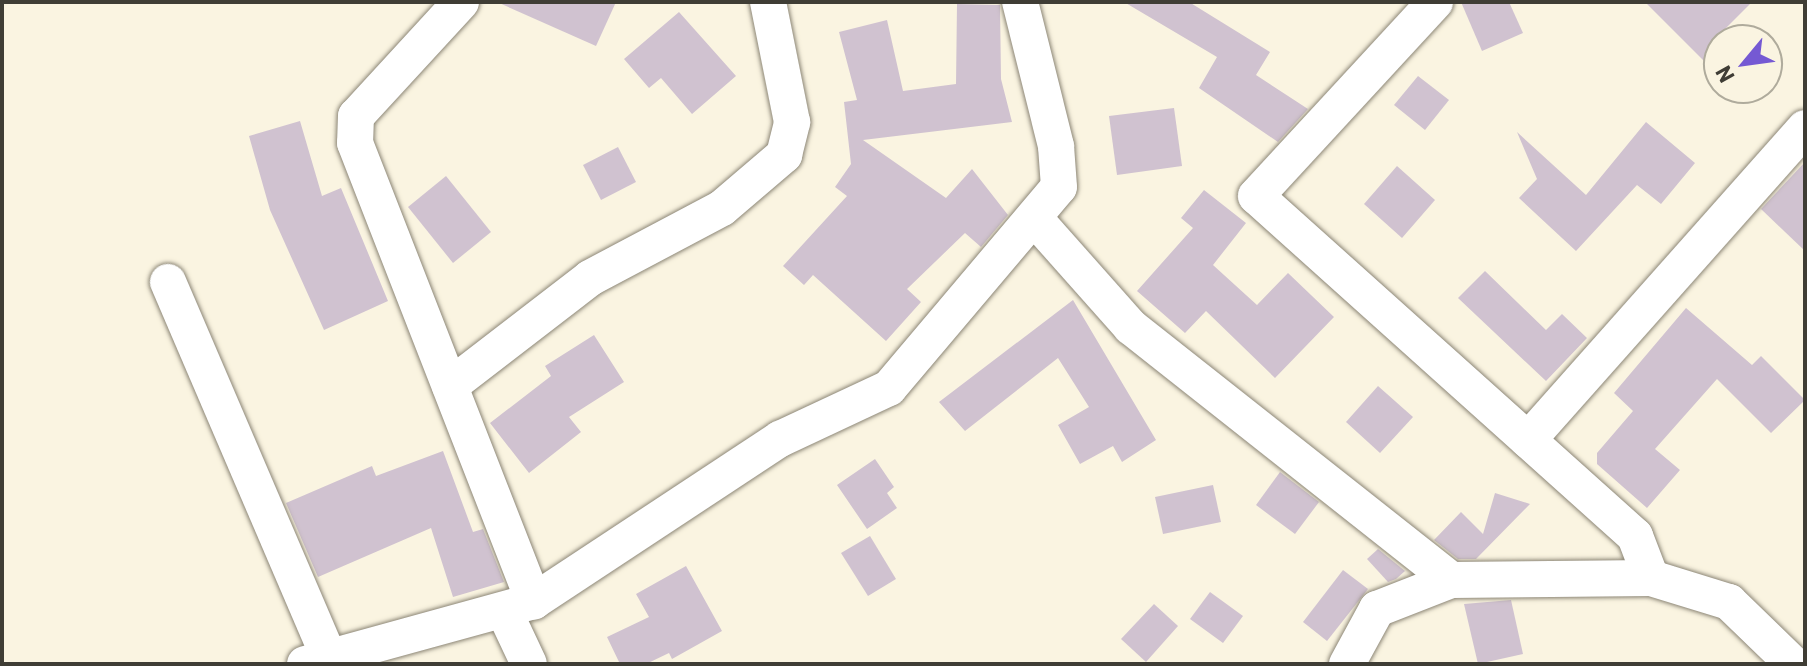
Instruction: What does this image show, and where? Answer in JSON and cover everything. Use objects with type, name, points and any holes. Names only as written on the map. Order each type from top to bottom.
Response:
[{"type":"street","points":[[461,2],[356,116],[355,143],[450,386],[520,607],[529,664]]},
{"type":"street","points":[[450,386],[590,278],[722,208],[784,155],[792,122],[768,2]]},
{"type":"street","points":[[168,282],[316,659],[520,607],[780,439],[889,388],[1035,219],[1059,187],[1057,160],[1020,2]]},
{"type":"street","points":[[1435,2],[1256,196],[1635,536],[1651,578]]},
{"type":"street","points":[[1528,440],[1805,128]]},
{"type":"street","points":[[1035,219],[1131,327],[1451,580]]},
{"type":"street","points":[[1347,664],[1377,609],[1451,580],[1651,578],[1729,602],[1793,664]]},
{"type":"building","points":[[497,2],[616,2],[596,46]]},
{"type":"building","points":[[1124,2],[1189,2],[1270,52],[1256,75],[1308,109],[1278,142],[1199,88],[1217,57]]},
{"type":"building","points":[[1461,2],[1509,2],[1523,33],[1482,51]]},
{"type":"building","points":[[1645,2],[1752,2],[1730,24],[1703,24],[1703,60]]},
{"type":"building","points":[[957,4],[1000,5],[1001,79],[1012,122],[863,140],[946,198],[972,169],[1008,215],[981,247],[965,233],[907,289],[921,302],[886,341],[813,275],[804,285],[783,266],[847,196],[835,187],[851,164],[844,102],[857,100],[839,32],[887,20],[903,91],[956,84]]},
{"type":"building","points":[[679,12],[736,76],[692,114],[661,78],[649,88],[624,59]]},
{"type":"building","points":[[1418,76],[1449,100],[1425,130],[1394,105]]},
{"type":"building","points":[[1174,108],[1182,166],[1117,175],[1109,116]]},
{"type":"building","points":[[300,121],[322,196],[341,188],[388,301],[324,330],[270,210],[249,136]]},
{"type":"building","points":[[1646,122],[1695,163],[1661,204],[1637,185],[1576,251],[1519,198],[1537,179],[1517,132],[1586,195]]},
{"type":"building","points":[[618,147],[636,182],[601,200],[583,165]]},
{"type":"building","points":[[1805,162],[1805,251],[1761,209]]},
{"type":"building","points":[[1397,166],[1435,200],[1402,238],[1364,204]]},
{"type":"building","points":[[446,176],[491,232],[453,263],[408,207]]},
{"type":"building","points":[[1204,190],[1246,223],[1213,265],[1257,305],[1288,273],[1334,317],[1275,378],[1206,311],[1185,333],[1137,291],[1193,228],[1181,218]]},
{"type":"building","points":[[1485,271],[1546,330],[1562,314],[1587,338],[1546,381],[1458,298]]},
{"type":"building","points":[[1073,300],[1156,440],[1122,462],[1113,446],[1080,464],[1058,425],[1089,407],[1058,358],[965,431],[939,402]]},
{"type":"building","points":[[1686,308],[1752,365],[1761,356],[1805,400],[1771,433],[1717,379],[1655,449],[1680,470],[1647,508],[1597,464],[1597,453],[1633,411],[1614,393]]},
{"type":"building","points":[[594,335],[624,382],[569,417],[581,432],[529,473],[490,423],[551,376],[545,366]]},
{"type":"building","points":[[1378,386],[1413,417],[1380,453],[1346,422]]},
{"type":"building","points":[[443,451],[473,532],[483,529],[504,582],[453,597],[431,528],[318,577],[286,503],[372,466],[376,476]]},
{"type":"building","points":[[875,459],[894,487],[887,493],[897,508],[867,529],[837,485]]},
{"type":"building","points":[[1280,472],[1319,502],[1295,534],[1256,505]]},
{"type":"building","points":[[1213,485],[1221,522],[1163,534],[1155,497]]},
{"type":"building","points":[[1495,493],[1530,504],[1476,559],[1458,559],[1434,540],[1461,512],[1483,534]]},
{"type":"building","points":[[870,536],[896,579],[868,596],[841,553]]},
{"type":"building","points":[[1378,549],[1405,571],[1396,579],[1388,582],[1367,559]]},
{"type":"building","points":[[686,566],[722,631],[672,659],[669,653],[646,664],[620,664],[607,637],[649,617],[636,594]]},
{"type":"building","points":[[1343,570],[1368,589],[1327,641],[1303,622]]},
{"type":"building","points":[[1210,592],[1243,616],[1223,643],[1190,619]]},
{"type":"building","points":[[1511,600],[1523,654],[1478,664],[1464,604]]},
{"type":"building","points":[[1154,604],[1178,626],[1146,662],[1121,639]]}]
